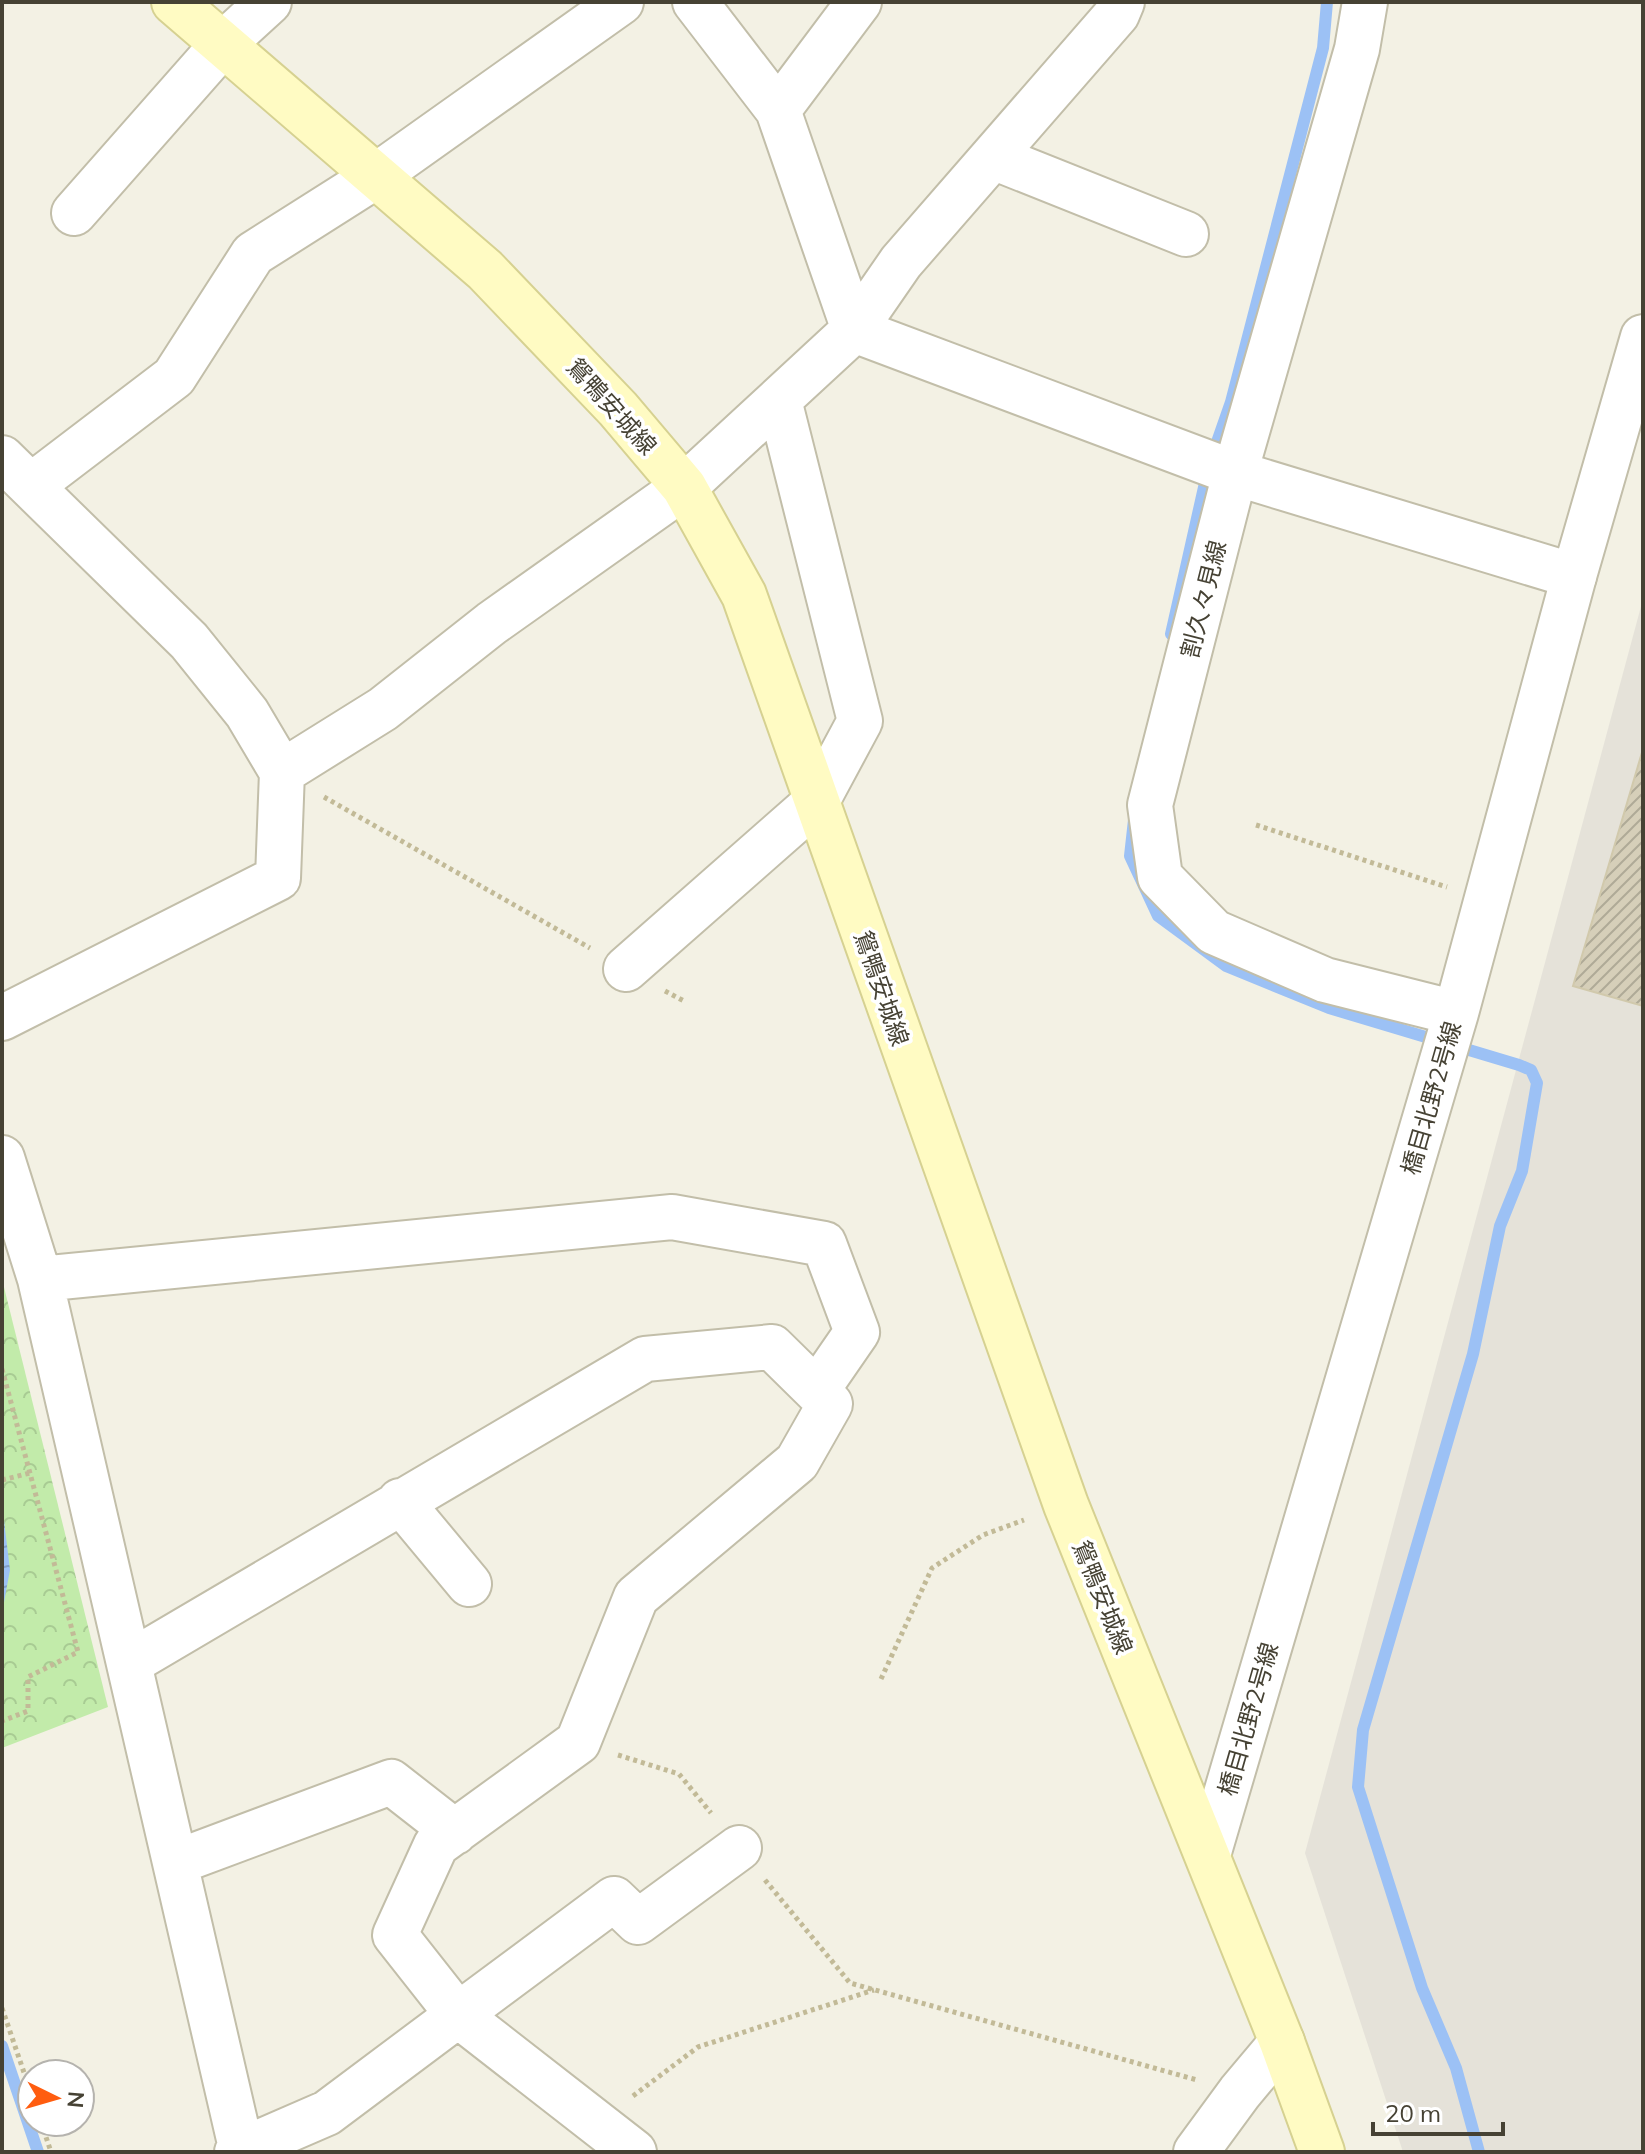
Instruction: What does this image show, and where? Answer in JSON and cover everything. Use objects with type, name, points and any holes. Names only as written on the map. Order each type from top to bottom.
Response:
[{"type":"main road","name":"鴛鴨安城線","points":[[174,2],[485,270],[618,409],[684,487],[744,595],[1066,1505],[1282,2042],[1322,2152]]},
{"type":"street","points":[[74,213],[223,44],[269,2]]},
{"type":"street","points":[[2,1018],[278,878],[282,772],[247,713],[189,641],[16,472],[174,377],[253,254],[376,176],[621,2]]},
{"type":"street","points":[[695,2],[778,110],[854,330]]},
{"type":"street","points":[[778,110],[859,2]]},
{"type":"street","points":[[282,772],[383,709],[492,623],[684,487],[779,400],[854,330],[901,262],[1117,14],[1122,2]]},
{"type":"street","name":"割久々見線","points":[[1365,2],[1357,49],[1235,473],[1150,805],[1160,877],[1214,932],[1325,980],[1456,1013]]},
{"type":"street","points":[[993,157],[1186,234]]},
{"type":"street","points":[[854,330],[1235,473],[1574,576]]},
{"type":"street","name":"橋目北野2号線","points":[[1208,1855],[1456,1013],[1574,576],[1643,337]]},
{"type":"street","points":[[626,969],[817,801],[860,721],[779,400]]},
{"type":"street","points":[[2,1158],[40,1279],[177,1862],[240,2151],[327,2113],[614,1899],[638,1922],[739,1848]]},
{"type":"street","points":[[40,1279],[672,1217],[824,1244],[857,1332],[817,1390]]},
{"type":"street","points":[[129,1663],[645,1359],[772,1347],[817,1390],[830,1404],[797,1462],[636,1597],[578,1742],[436,1845],[395,1935],[458,2015],[634,2152]]},
{"type":"street","points":[[400,1501],[469,1584]]},
{"type":"street","points":[[177,1862],[391,1782],[455,1832]]},
{"type":"street","points":[[1196,2152],[1282,2042]]},
{"type":"path","points":[[282,772],[684,1001]]},
{"type":"path","points":[[1256,825],[1460,891]]},
{"type":"path","points":[[2,1369],[78,1652],[28,1677],[28,1711],[2,1721]]},
{"type":"path","points":[[2,1480],[30,1473]]},
{"type":"path","points":[[881,1679],[932,1568],[983,1535],[1066,1505]]},
{"type":"path","points":[[578,1742],[679,1774],[850,1983],[1240,2092]]},
{"type":"path","points":[[596,2123],[698,2047],[875,1990]]},
{"type":"path","points":[[2,2008],[19,2058]]},
{"type":"shaded area","points":[[1643,599],[1643,2152],[1403,2152],[1305,1853]]},
{"type":"green space","points":[[2,1279],[108,1707],[2,1748]]},
{"type":"water","points":[[2,1504],[10,1570],[2,1613]]},
{"type":"building","points":[[1643,749],[1643,1006],[1573,986]]},
{"type":"waterway","points":[[1171,634],[1209,465],[1231,402],[1323,48],[1327,2]]},
{"type":"waterway","points":[[1134,820],[1130,856],[1158,916],[1226,966],[1329,1008],[1519,1065],[1531,1070],[1537,1083],[1522,1171],[1500,1226],[1473,1354],[1363,1730],[1358,1787],[1422,1988],[1456,2068],[1479,2152]]},
{"type":"waterway","points":[[2,2046],[38,2152]]}]
